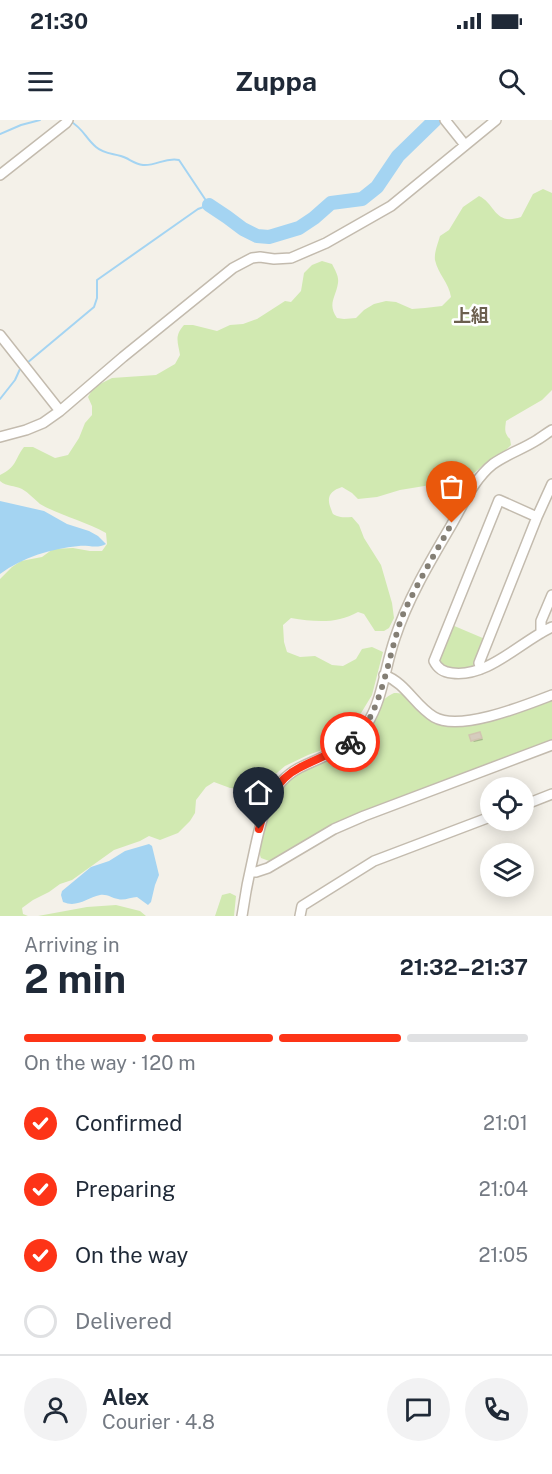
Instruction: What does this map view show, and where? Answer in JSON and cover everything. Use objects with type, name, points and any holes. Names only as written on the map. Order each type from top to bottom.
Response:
[{"type":"street","points":[[0,437],[43,423],[60,411],[233,268],[260,257],[291,258],[326,243],[391,206],[496,120]]},
{"type":"street","points":[[446,121],[465,145]]},
{"type":"street","points":[[0,175],[67,122]]},
{"type":"street","points":[[0,335],[60,411]]},
{"type":"street","points":[[242,916],[264,810],[270,796],[279,784],[297,769],[343,747],[356,738],[375,708],[404,612],[472,488],[494,464],[537,441],[552,430]]},
{"type":"street","points":[[481,669],[479,663],[552,484]]},
{"type":"street","points":[[537,517],[499,500],[434,661],[437,668],[446,672],[470,673],[481,669],[552,627]]},
{"type":"street","points":[[541,633],[541,621],[552,595]]},
{"type":"street","points":[[384,675],[395,679],[434,717],[445,721],[459,722],[496,715],[552,695]]},
{"type":"street","points":[[250,872],[268,868],[334,829],[364,816],[552,745]]},
{"type":"street","points":[[534,801],[552,794]]},
{"type":"street","points":[[300,916],[302,906],[374,861],[480,822]]},
{"type":"green space","points":[[543,189],[552,193],[552,390],[542,400],[506,421],[505,431],[511,445],[467,479],[400,490],[377,497],[358,499],[342,487],[330,495],[329,501],[333,514],[352,517],[359,525],[364,538],[381,565],[394,618],[389,628],[384,631],[375,631],[364,614],[358,612],[342,619],[326,621],[291,618],[283,625],[287,652],[300,657],[315,656],[332,665],[343,666],[356,659],[362,649],[372,647],[383,652],[372,695],[355,723],[333,746],[285,766],[264,784],[251,789],[230,788],[214,782],[206,787],[196,800],[195,813],[178,833],[160,840],[149,836],[114,850],[72,880],[60,884],[22,908],[23,914],[28,916],[0,916],[0,579],[21,561],[42,557],[53,549],[73,548],[102,551],[107,544],[106,533],[40,504],[22,489],[0,481],[0,475],[12,466],[24,447],[33,447],[55,458],[68,455],[85,423],[92,415],[92,406],[88,397],[94,387],[112,378],[156,375],[175,364],[180,355],[178,336],[184,325],[217,331],[230,325],[243,324],[257,319],[285,301],[291,302],[301,291],[304,273],[312,265],[322,261],[332,264],[337,275],[338,283],[332,304],[337,318],[356,318],[374,304],[386,301],[396,302],[412,309],[442,306],[451,297],[436,265],[436,251],[440,236],[449,230],[463,207],[479,196],[505,219],[521,217],[533,194]]},
{"type":"green space","points":[[452,625],[485,639],[474,669],[450,668],[438,661]]},
{"type":"green space","points":[[394,693],[403,694],[435,722],[460,726],[493,720],[552,700],[552,740],[466,773],[272,862],[261,858],[259,846],[262,834],[273,800],[281,788],[291,779],[352,746],[363,737],[373,724],[383,701]]},
{"type":"green space","points":[[230,893],[236,896],[234,916],[215,916],[222,895]]},
{"type":"green space","points":[[116,905],[140,911],[146,916],[38,916],[87,907]]},
{"type":"water","points":[[0,501],[44,511],[67,524],[89,531],[106,544],[68,547],[47,552],[27,558],[0,574]]},
{"type":"water","points":[[149,844],[152,846],[159,875],[148,905],[137,897],[120,899],[103,895],[73,904],[63,902],[62,891],[91,867],[109,861],[125,851]]},
{"type":"building","points":[[480,732],[482,738],[471,741],[469,735]]},
{"type":"waterway","points":[[0,134],[40,120]]},
{"type":"waterway","points":[[209,205],[257,236],[269,237],[299,228],[331,203],[362,199],[377,187],[398,156],[435,120]]},
{"type":"waterway","points":[[27,363],[94,307],[97,298],[97,280],[198,209],[209,205],[179,160],[143,165],[99,150],[70,121]]},
{"type":"waterway","points":[[0,399],[23,367]]},
{"type":"way so far","points":[[350,742],[366,725],[375,708],[404,612],[452,523]]},
{"type":"district","name":"上組","points":[[471,316]]},
{"type":"route","points":[[259,829],[270,796],[279,784],[297,769],[350,742]]}]
